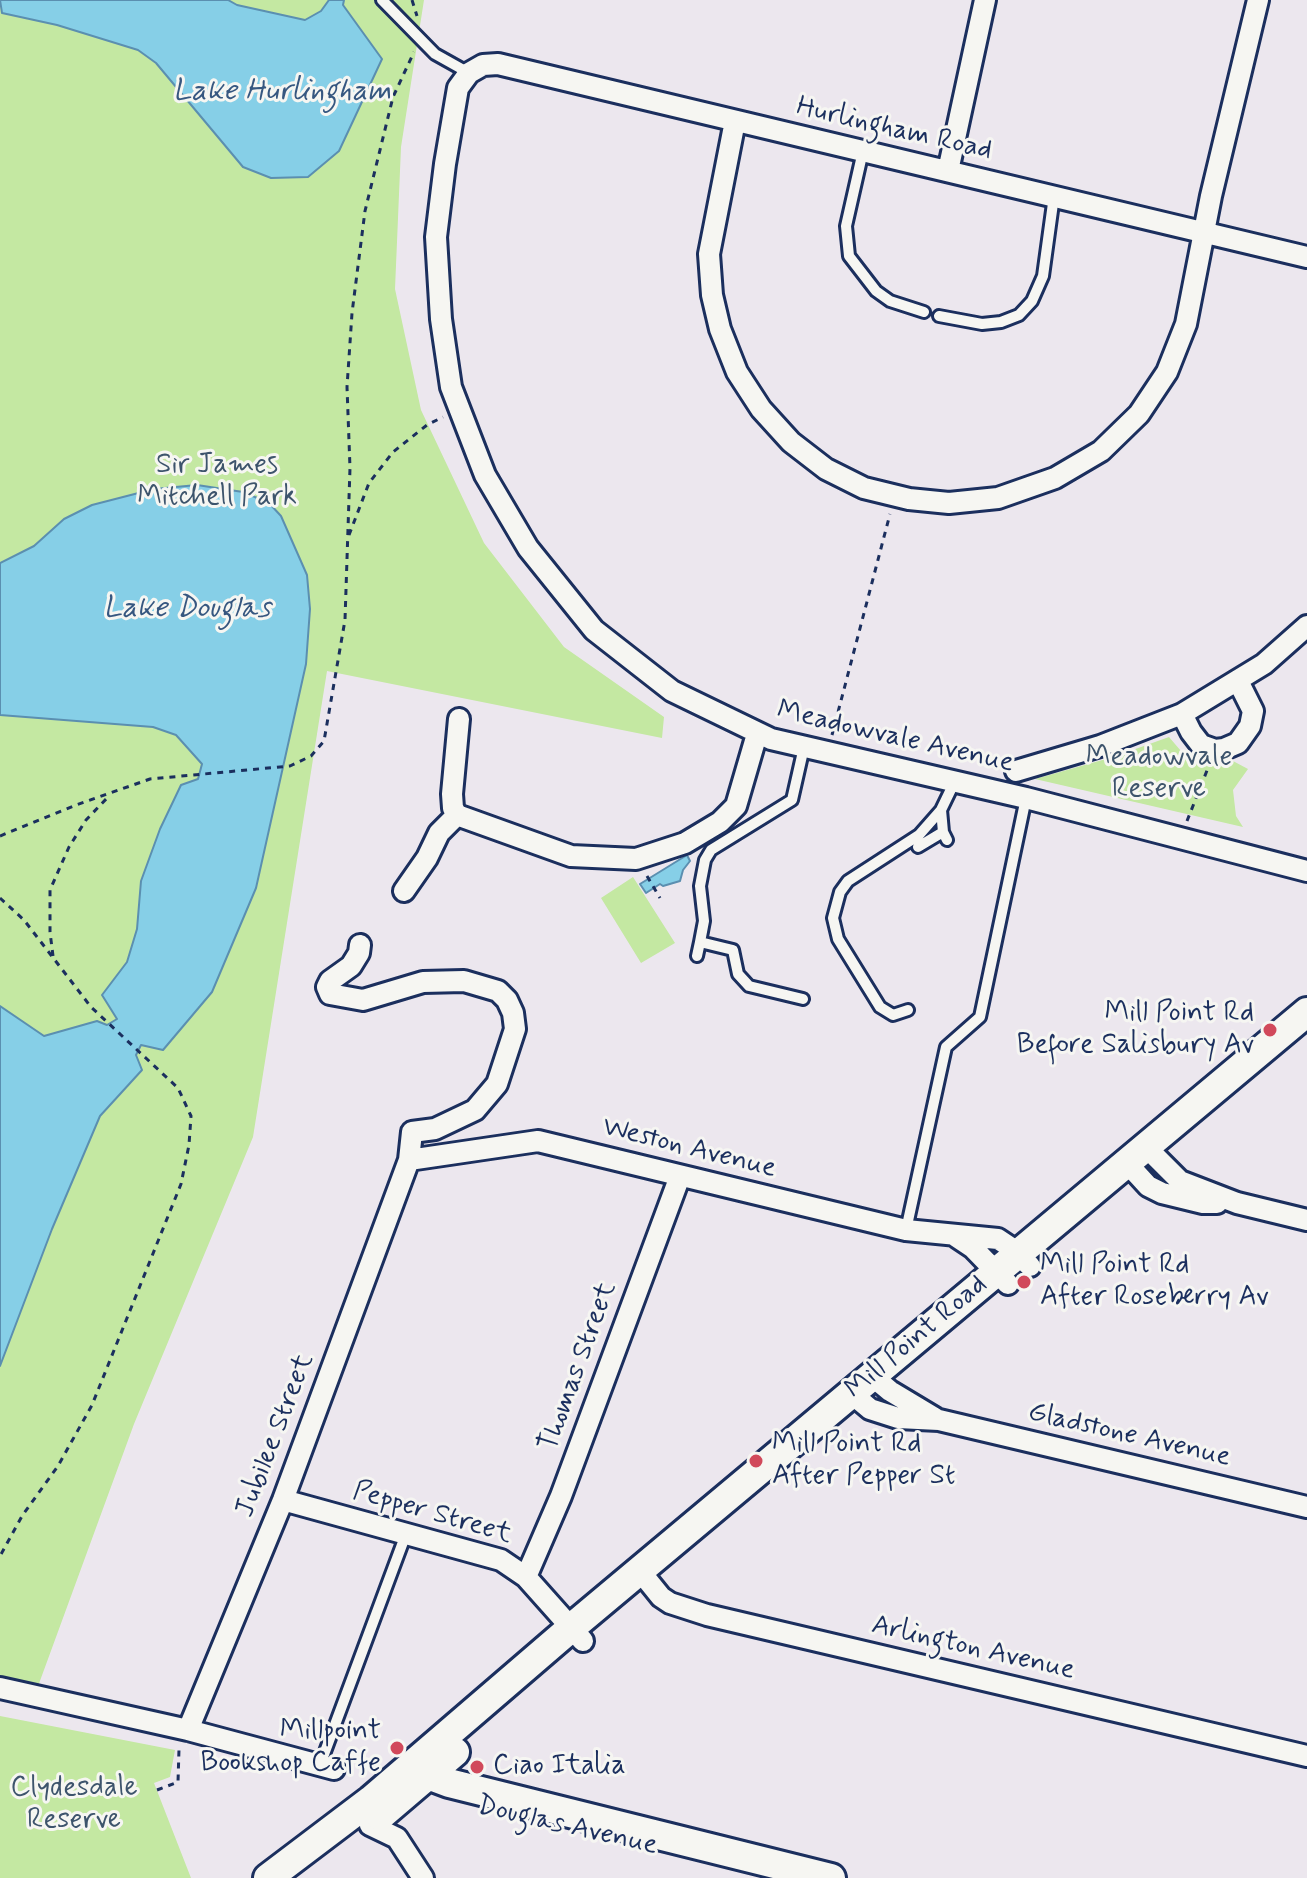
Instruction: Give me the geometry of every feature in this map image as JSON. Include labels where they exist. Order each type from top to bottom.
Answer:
[{"type":"main road","name":"Mill Point Road","points":[[268,1878],[412,1778],[577,1634],[1141,1160],[1307,1012]]},
{"type":"main road","name":"Mill Point Road","points":[[1141,1160],[1307,1030]]},
{"type":"main road","name":"Mill Point Road","points":[[301,1878],[370,1825],[412,1778]]},
{"type":"main road","name":"Douglas Avenue","points":[[412,1778],[603,1839],[658,1848],[788,1878]]},
{"type":"main road","name":"Douglas Avenue","points":[[412,1778],[831,1878]]},
{"type":"street","points":[[948,171],[985,0]]},
{"type":"street","points":[[735,121],[709,254],[712,295],[720,329],[737,372],[761,409],[791,442],[826,469],[864,488],[949,503],[998,498],[1055,478],[1101,451],[1139,414],[1167,372],[1186,324],[1258,0]]},
{"type":"street","name":"Hurlingham Road","points":[[469,73],[483,65],[498,64],[1307,257]]},
{"type":"street","name":"Meadowvale Avenue","points":[[469,73],[458,88],[436,237],[441,319],[451,387],[485,475],[528,548],[594,630],[672,691],[757,734],[1026,798],[1307,871]]},
{"type":"street","points":[[1016,771],[1100,746],[1182,714],[1264,664],[1307,626]]},
{"type":"street","points":[[1182,714],[1201,745],[1215,750],[1238,743],[1250,726],[1253,711],[1238,681]]},
{"type":"street","points":[[459,719],[452,794],[457,815],[571,856],[636,859],[685,843],[720,822],[736,806],[757,734]]},
{"type":"street","points":[[404,891],[422,867],[439,833],[457,815]]},
{"type":"street","name":"Meadowvale Avenue","points":[[1283,863],[1307,864]]},
{"type":"street","name":"Jubilee Street","points":[[184,1740],[283,1500],[409,1160],[412,1132],[435,1129],[475,1110],[497,1084],[515,1029],[513,1013],[498,991],[464,981],[423,982],[363,1000],[330,994],[327,987],[330,981],[351,966],[360,945]]},
{"type":"street","name":"Weston Avenue","points":[[409,1160],[538,1141],[906,1230],[955,1236],[1013,1268]]},
{"type":"street","points":[[1141,1160],[1180,1181],[1237,1203],[1307,1220]]},
{"type":"street","name":"Thomas Street","points":[[526,1577],[561,1496],[680,1176]]},
{"type":"street","name":"Gladstone Avenue","points":[[868,1390],[939,1420],[1307,1507]]},
{"type":"street","name":"Pepper Street","points":[[283,1500],[501,1560],[526,1577],[577,1634]]},
{"type":"street","name":"Arlington Avenue","points":[[644,1578],[670,1603],[707,1615],[1307,1756]]},
{"type":"street","points":[[0,1688],[184,1740],[327,1767]]},
{"type":"street","points":[[370,1825],[397,1838],[423,1878]]},
{"type":"lane","points":[[382,0],[435,54],[469,73]]},
{"type":"lane","points":[[863,151],[846,226],[849,256],[876,291],[890,301],[924,312]]},
{"type":"lane","points":[[939,316],[982,324],[1001,322],[1019,315],[1032,301],[1043,276],[1054,196]]},
{"type":"lane","points":[[697,956],[704,921],[700,886],[705,860],[721,842],[792,800],[804,747]]},
{"type":"lane","points":[[908,1010],[898,1015],[888,1014],[880,1007],[867,978],[834,928],[833,918],[840,892],[855,875],[919,835],[941,810],[955,781]]},
{"type":"lane","points":[[906,1230],[946,1047],[980,1017],[1026,798]]},
{"type":"lane","points":[[918,847],[945,836],[941,810]]},
{"type":"lane","points":[[700,942],[733,950],[738,974],[749,986],[803,999]]},
{"type":"lane","points":[[327,1767],[406,1534]]},
{"type":"path","points":[[0,836],[150,779],[290,766],[311,756],[324,741],[345,620],[350,468],[347,387],[352,313],[365,211],[393,97],[420,39]]},
{"type":"path","points":[[348,539],[369,483],[393,452],[427,425],[460,409]]},
{"type":"path","points":[[827,752],[895,495]]},
{"type":"path","points":[[1181,837],[1215,750]]},
{"type":"path","points":[[54,960],[50,890],[86,820],[113,792]]},
{"type":"path","points":[[647,876],[660,898]]},
{"type":"path","points":[[0,898],[24,920],[91,1007],[178,1088],[191,1116],[181,1184],[92,1405],[58,1466],[22,1516],[0,1556]]},
{"type":"path","points":[[157,1790],[178,1782],[184,1740]]},
{"type":"green space","name":"Sir James Mitchell Park","points":[[0,0],[424,0],[401,147],[395,289],[421,410],[484,543],[564,647],[664,717],[662,738],[327,671],[253,1137],[134,1424],[37,1689],[0,1681]]},
{"type":"green space","name":"Meadowvale Reserve","points":[[1169,737],[1181,751],[1201,763],[1233,761],[1248,769],[1233,790],[1236,816],[1243,827],[1035,779],[1113,757]]},
{"type":"green space","points":[[633,877],[675,943],[641,963],[601,898]]},
{"type":"green space","name":"Clydesdale Reserve","points":[[0,1716],[175,1750],[170,1777],[154,1783],[191,1878],[0,1878]]},
{"type":"water","name":"Lake Hurlingham","points":[[0,0],[228,0],[237,5],[305,20],[321,11],[329,0],[344,0],[343,5],[382,59],[339,151],[308,177],[271,178],[243,167],[156,63],[138,50],[57,25],[2,13]]},
{"type":"water","name":"Lake Douglas","points":[[197,485],[243,492],[269,503],[281,516],[307,575],[310,609],[306,664],[256,888],[212,992],[163,1050],[141,1045],[136,1055],[142,1070],[100,1116],[52,1229],[0,1366],[0,1006],[44,1036],[97,1021],[107,1025],[117,1019],[102,995],[127,962],[137,929],[141,881],[160,829],[181,785],[198,779],[202,764],[176,735],[153,727],[0,715],[0,563],[34,546],[64,519],[92,505],[154,489]]},
{"type":"water","points":[[687,855],[690,861],[680,881],[663,886],[660,884],[646,893],[640,884]]},
{"type":"place","name":"Mill Point Rd Before Salisbury Av","points":[[1270,1030]]},
{"type":"place","name":"Mill Point Rd After Roseberry Av","points":[[1024,1282]]},
{"type":"place","name":"Mill Point Rd After Pepper St","points":[[756,1461]]},
{"type":"place","name":"Millpoint Bookshop Caffe","points":[[397,1748]]},
{"type":"place","name":"Ciao Italia","points":[[477,1767]]}]
